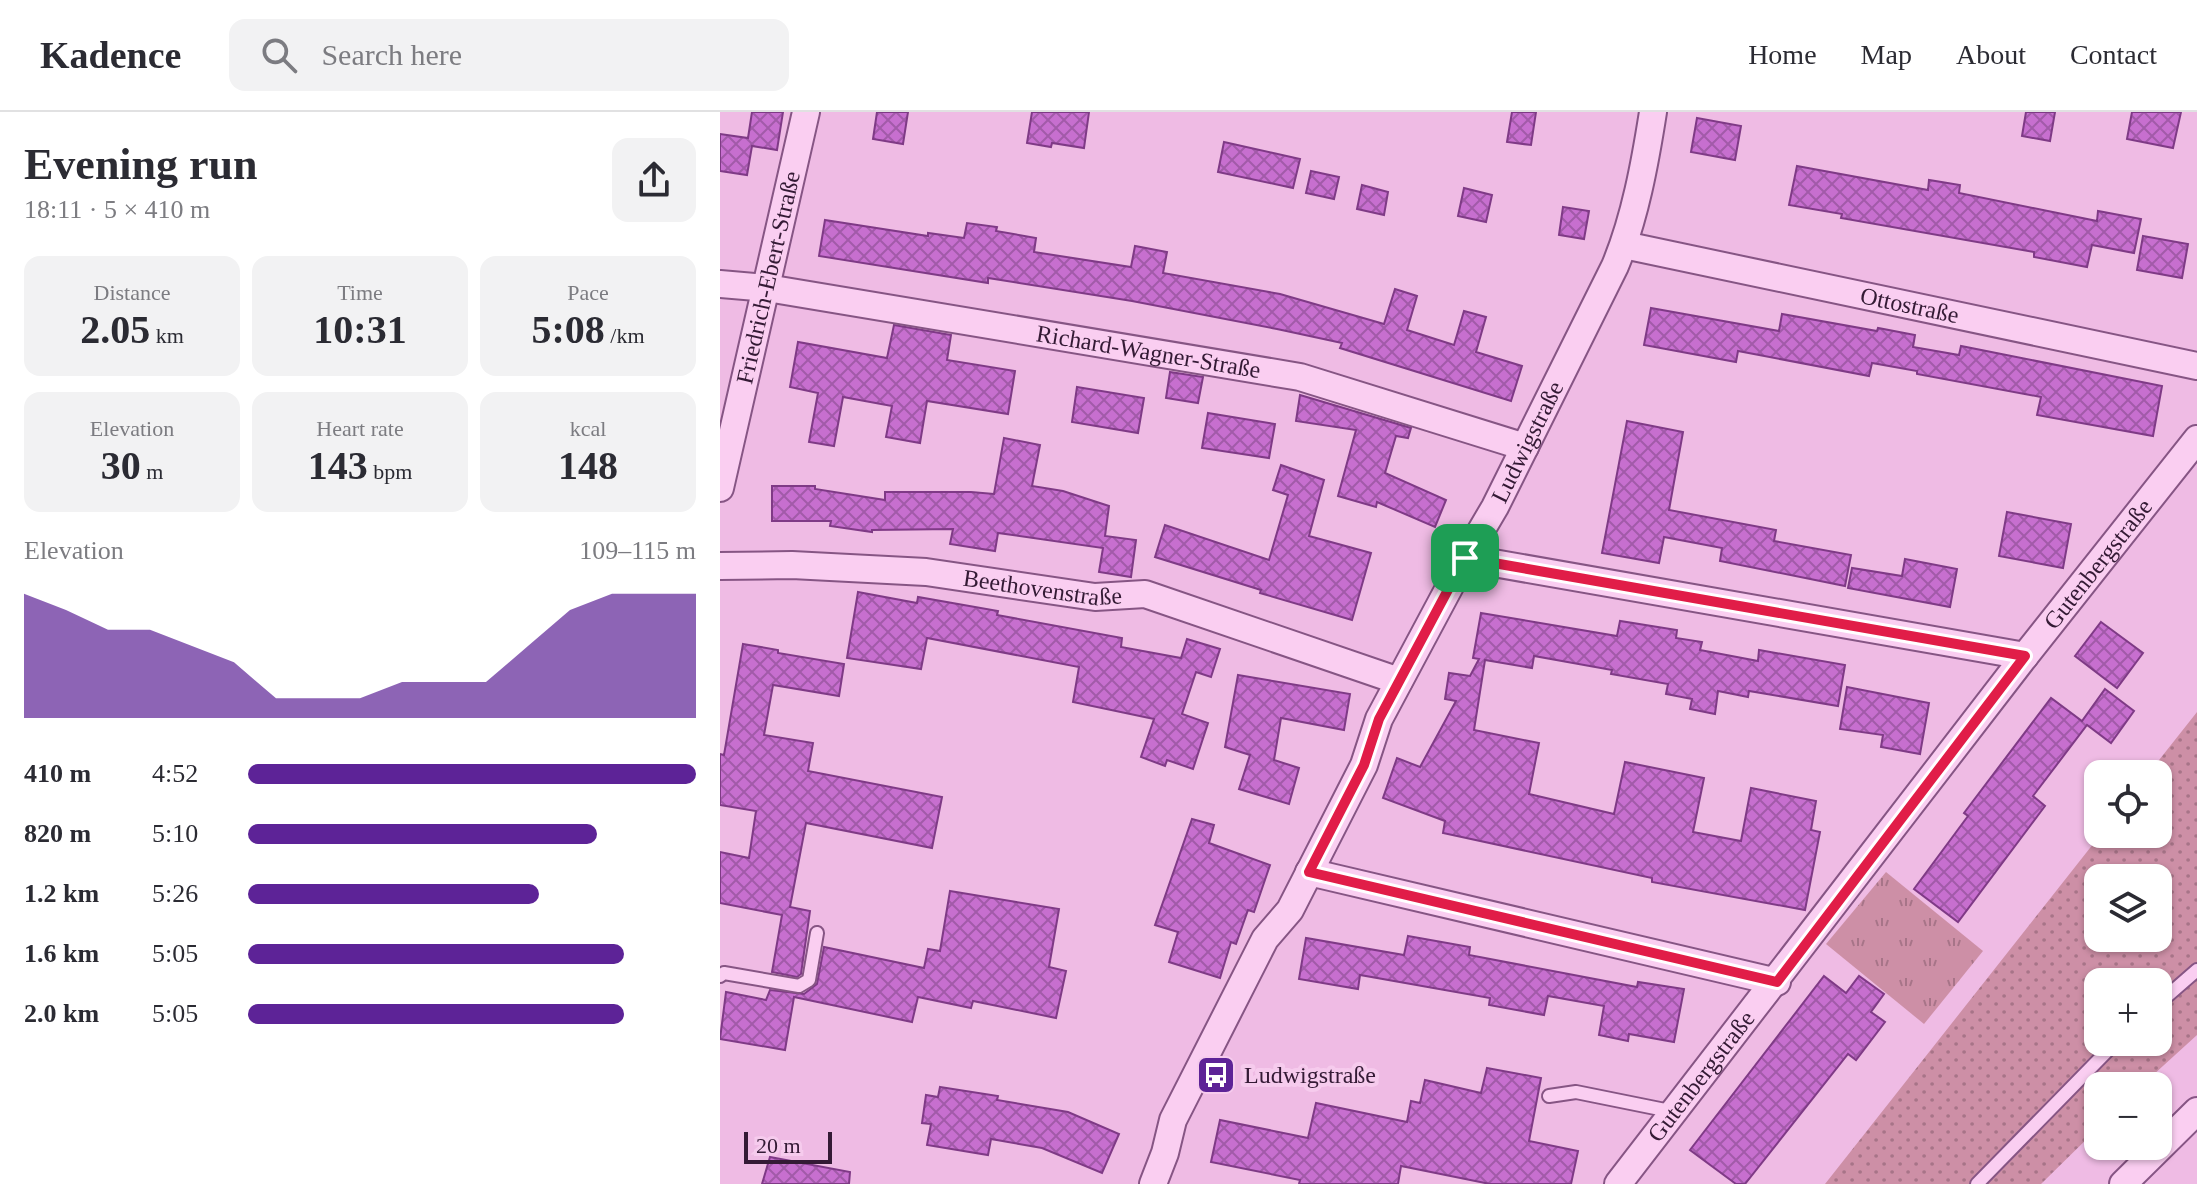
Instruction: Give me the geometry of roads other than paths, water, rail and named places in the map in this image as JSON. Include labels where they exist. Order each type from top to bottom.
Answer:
[{"type":"street","name":"Friedrich-Ebert-Straße","points":[[720,488],[806,112]]},
{"type":"street","name":"Ludwigstraße","points":[[1153,1184],[1173,1120],[1265,939],[1290,910],[1364,765],[1379,719],[1495,507],[1624,245],[1653,112]]},
{"type":"street","name":"Ottostraße","points":[[1624,245],[2197,366]]},
{"type":"street","name":"Richard-Wagner-Straße","points":[[720,284],[767,288],[1300,377],[1525,447]]},
{"type":"street","name":"Gutenbergstraße","points":[[1618,1184],[1777,982],[2025,656],[2197,439]]},
{"type":"street","points":[[1465,558],[2025,656]]},
{"type":"street","name":"Beethovenstraße","points":[[720,566],[792,565],[926,572],[1095,597],[1145,594],[1399,681]]},
{"type":"street","points":[[1309,872],[1777,982]]},
{"type":"street","points":[[2123,1184],[2197,1111]]},
{"type":"lane","points":[[720,976],[724,973],[799,986],[805,984],[809,980],[817,933]]},
{"type":"lane","points":[[2172,992],[2197,970]]},
{"type":"lane","points":[[1977,1184],[2102,1056]]},
{"type":"lane","points":[[1549,1096],[1576,1092],[1675,1112]]},
{"type":"place","name":"Ludwigstraße","points":[[1216,1075]]}]
